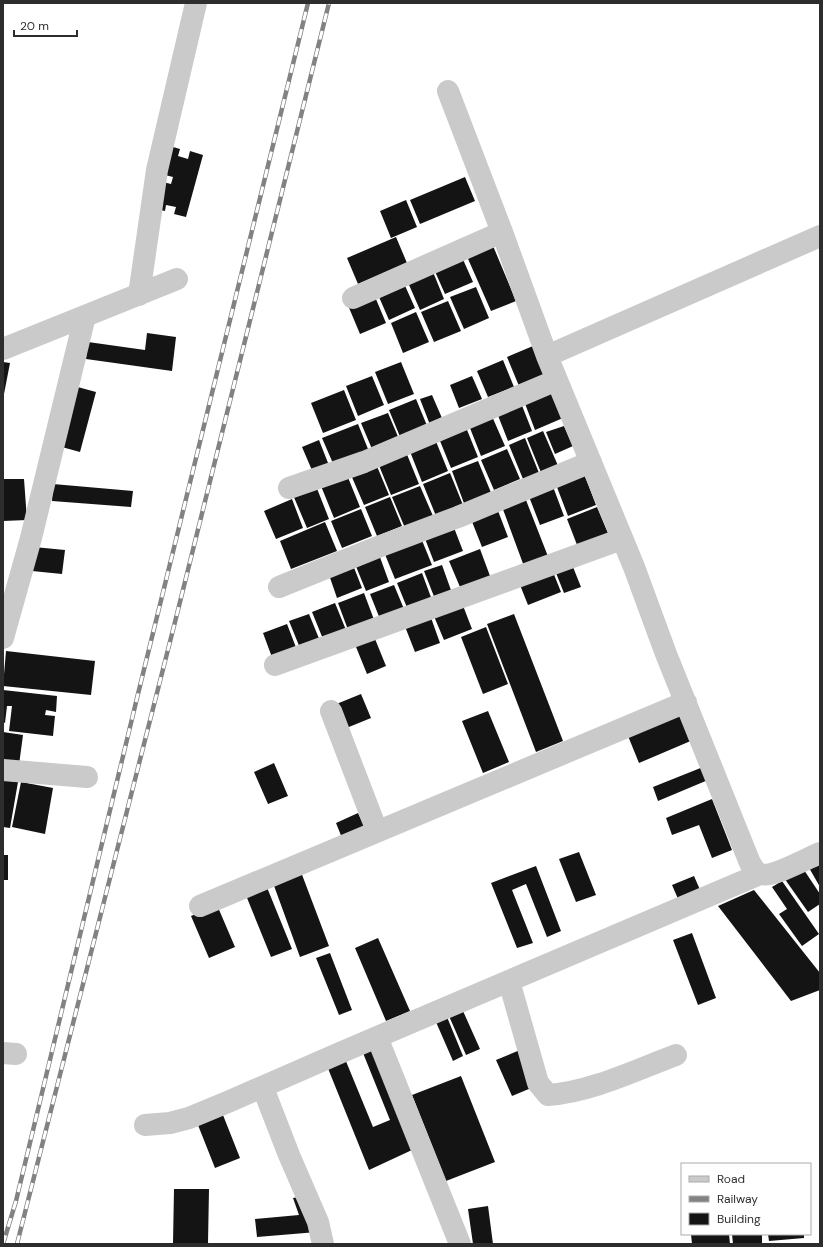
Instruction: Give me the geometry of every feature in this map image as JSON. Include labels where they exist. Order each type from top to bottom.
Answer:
[{"type":"street","points":[[139,296],[157,170],[196,3]]},
{"type":"street","points":[[448,91],[502,232],[547,356],[634,567],[666,654],[750,863],[753,869],[760,874],[767,875],[820,853]]},
{"type":"street","points":[[353,298],[502,232]]},
{"type":"street","points":[[547,356],[820,236]]},
{"type":"street","points":[[3,349],[139,296],[178,279]]},
{"type":"street","points":[[3,638],[31,538],[86,316]]},
{"type":"street","points":[[289,488],[364,462],[557,380]]},
{"type":"street","points":[[280,587],[378,546],[458,517],[591,462]]},
{"type":"street","points":[[275,665],[622,539]]},
{"type":"street","points":[[200,906],[686,702]]},
{"type":"street","points":[[332,711],[377,832]]},
{"type":"street","points":[[3,770],[87,777]]},
{"type":"street","points":[[145,1125],[170,1123],[190,1118],[760,874]]},
{"type":"street","points":[[509,981],[538,1083],[548,1095],[570,1092],[608,1081],[676,1055]]},
{"type":"street","points":[[377,1037],[460,1244]]},
{"type":"street","points":[[263,1088],[289,1155],[318,1222],[323,1244]]},
{"type":"building","points":[[173,147],[180,149],[178,156],[188,159],[190,151],[203,155],[186,217],[174,214],[176,207],[166,205],[165,211],[156,209],[163,182],[171,184],[173,177],[165,175]]},
{"type":"building","points":[[465,177],[475,201],[420,224],[410,200]]},
{"type":"building","points":[[406,200],[417,227],[391,238],[380,211]]},
{"type":"building","points":[[396,237],[407,263],[358,284],[347,258]]},
{"type":"building","points":[[491,241],[516,301],[491,311],[465,252]]},
{"type":"building","points":[[461,255],[473,282],[445,294],[433,267]]},
{"type":"building","points":[[431,267],[444,299],[420,310],[406,278]]},
{"type":"building","points":[[402,279],[415,308],[389,320],[376,290]]},
{"type":"building","points":[[476,287],[489,318],[464,329],[450,297]]},
{"type":"building","points":[[373,292],[386,323],[360,334],[347,303]]},
{"type":"building","points":[[448,301],[461,331],[434,342],[421,312]]},
{"type":"building","points":[[416,312],[429,342],[403,353],[391,323]]},
{"type":"building","points":[[147,333],[176,337],[172,371],[86,359],[88,342],[145,350]]},
{"type":"building","points":[[533,346],[545,376],[519,386],[507,357]]},
{"type":"building","points":[[503,360],[514,387],[488,397],[477,371]]},
{"type":"building","points":[[3,362],[10,363],[4,394],[3,394]]},
{"type":"building","points":[[401,362],[414,394],[388,404],[375,372]]},
{"type":"building","points":[[372,376],[384,405],[358,416],[346,386]]},
{"type":"building","points":[[472,376],[482,399],[459,408],[450,385]]},
{"type":"building","points":[[74,386],[96,392],[80,452],[58,446]]},
{"type":"building","points":[[344,390],[356,420],[323,433],[311,403]]},
{"type":"building","points":[[551,390],[563,418],[535,430],[524,401]]},
{"type":"building","points":[[432,395],[445,425],[432,430],[420,399]]},
{"type":"building","points":[[416,399],[428,428],[401,439],[389,410]]},
{"type":"building","points":[[521,403],[532,431],[508,441],[497,413]]},
{"type":"building","points":[[388,413],[399,439],[372,449],[361,423]]},
{"type":"building","points":[[491,414],[505,446],[481,456],[468,423]]},
{"type":"building","points":[[358,424],[370,454],[335,468],[322,438]]},
{"type":"building","points":[[465,425],[478,457],[451,468],[438,436]]},
{"type":"building","points":[[564,426],[573,446],[555,454],[546,432]]},
{"type":"building","points":[[543,431],[559,468],[542,475],[527,438]]},
{"type":"building","points":[[525,438],[539,473],[523,479],[509,445]]},
{"type":"building","points":[[435,439],[448,471],[422,482],[409,449]]},
{"type":"building","points":[[319,440],[330,468],[314,475],[302,447]]},
{"type":"building","points":[[507,449],[520,479],[494,490],[481,460]]},
{"type":"building","points":[[406,452],[419,484],[391,495],[378,463]]},
{"type":"building","points":[[478,461],[492,495],[465,506],[452,471]]},
{"type":"building","points":[[376,464],[389,495],[364,505],[351,475]]},
{"type":"building","points":[[583,471],[596,505],[568,516],[555,482]]},
{"type":"building","points":[[450,473],[463,505],[436,516],[423,484]]},
{"type":"building","points":[[347,475],[360,507],[334,518],[321,486]]},
{"type":"building","points":[[3,479],[24,479],[27,520],[3,521]]},
{"type":"building","points":[[53,484],[133,491],[131,507],[52,501]]},
{"type":"building","points":[[552,484],[564,516],[540,525],[528,494]]},
{"type":"building","points":[[316,486],[329,519],[307,528],[293,495]]},
{"type":"building","points":[[420,486],[433,516],[405,528],[392,497]]},
{"type":"building","points":[[524,495],[549,559],[525,569],[501,504]]},
{"type":"building","points":[[390,497],[402,526],[377,536],[365,507]]},
{"type":"building","points":[[292,499],[303,528],[276,539],[264,511]]},
{"type":"building","points":[[495,503],[508,537],[482,547],[469,514]]},
{"type":"building","points":[[597,507],[610,538],[579,550],[567,519]]},
{"type":"building","points":[[361,509],[372,536],[342,548],[331,521]]},
{"type":"building","points":[[451,520],[463,551],[434,562],[422,531]]},
{"type":"building","points":[[325,522],[337,551],[291,569],[280,541]]},
{"type":"building","points":[[419,533],[432,565],[395,579],[382,547]]},
{"type":"building","points":[[34,547],[65,550],[62,574],[32,571]]},
{"type":"building","points":[[377,549],[389,582],[366,591],[353,559]]},
{"type":"building","points":[[480,549],[490,576],[460,587],[449,561]]},
{"type":"building","points":[[351,560],[362,588],[337,598],[327,569]]},
{"type":"building","points":[[571,562],[581,587],[564,593],[554,568]]},
{"type":"building","points":[[442,565],[452,593],[435,599],[424,571]]},
{"type":"building","points":[[551,567],[561,592],[528,605],[518,580]]},
{"type":"building","points":[[422,573],[432,600],[408,610],[397,583]]},
{"type":"building","points":[[394,585],[404,609],[380,619],[370,594]]},
{"type":"building","points":[[364,593],[376,625],[350,635],[338,603]]},
{"type":"building","points":[[335,603],[346,630],[323,639],[312,612]]},
{"type":"building","points":[[462,603],[472,629],[444,640],[433,614]]},
{"type":"building","points":[[309,614],[320,641],[300,648],[289,621]]},
{"type":"building","points":[[514,614],[563,741],[536,752],[487,624]]},
{"type":"building","points":[[430,615],[440,643],[415,652],[404,624]]},
{"type":"building","points":[[287,624],[297,650],[273,660],[263,633]]},
{"type":"building","points":[[486,627],[508,684],[483,694],[461,637]]},
{"type":"building","points":[[373,634],[386,666],[367,674],[354,642]]},
{"type":"building","points":[[6,651],[95,661],[91,695],[3,686]]},
{"type":"building","points":[[3,690],[57,696],[56,712],[46,710],[45,715],[55,716],[53,736],[9,731],[12,706],[7,706],[5,723],[3,722]]},
{"type":"building","points":[[361,694],[371,718],[344,729],[334,705]]},
{"type":"building","points":[[488,711],[509,762],[483,773],[462,721]]},
{"type":"building","points":[[682,713],[693,740],[639,763],[628,736]]},
{"type":"building","points":[[3,732],[23,735],[19,765],[3,762]]},
{"type":"building","points":[[274,763],[288,796],[268,804],[254,772]]},
{"type":"building","points":[[703,767],[708,780],[658,801],[653,787]]},
{"type":"building","points":[[3,780],[18,782],[10,828],[3,827]]},
{"type":"building","points":[[21,782],[53,788],[45,834],[12,827]]},
{"type":"building","points":[[712,799],[732,850],[712,858],[699,825],[672,835],[666,818]]},
{"type":"building","points":[[358,813],[365,828],[342,838],[336,823]]},
{"type":"building","points":[[579,852],[596,895],[576,902],[559,859]]},
{"type":"building","points":[[3,855],[8,855],[8,880],[3,880]]},
{"type":"building","points":[[820,860],[820,887],[808,866]]},
{"type":"building","points":[[536,866],[561,931],[547,937],[526,884],[512,890],[533,943],[517,948],[491,883]]},
{"type":"building","points":[[802,867],[820,894],[820,904],[808,912],[782,875]]},
{"type":"building","points":[[301,872],[329,946],[300,957],[273,883]]},
{"type":"building","points":[[694,876],[701,892],[679,901],[672,885]]},
{"type":"building","points":[[782,881],[819,934],[802,946],[779,914],[787,909],[772,887]]},
{"type":"building","points":[[266,885],[292,949],[271,957],[245,893]]},
{"type":"building","points":[[754,890],[820,973],[820,990],[791,1001],[718,906]]},
{"type":"building","points":[[217,905],[235,947],[209,958],[191,916]]},
{"type":"building","points":[[692,933],[716,998],[698,1005],[673,940]]},
{"type":"building","points":[[378,938],[410,1011],[386,1021],[355,948]]},
{"type":"building","points":[[330,953],[352,1010],[339,1015],[316,958]]},
{"type":"building","points":[[463,1011],[480,1049],[466,1055],[449,1016]]},
{"type":"building","points":[[447,1017],[463,1056],[453,1061],[436,1022]]},
{"type":"building","points":[[374,1044],[412,1150],[369,1170],[325,1061],[343,1054],[373,1127],[390,1120],[361,1048]]},
{"type":"building","points":[[520,1050],[536,1086],[512,1096],[496,1060]]},
{"type":"building","points":[[461,1076],[495,1162],[446,1181],[412,1095]]},
{"type":"building","points":[[221,1110],[240,1158],[215,1168],[196,1120]]},
{"type":"building","points":[[174,1189],[209,1189],[208,1243],[173,1243]]},
{"type":"building","points":[[304,1196],[317,1232],[257,1237],[255,1219],[299,1215],[293,1198]]},
{"type":"building","points":[[488,1206],[493,1244],[473,1244],[468,1209]]},
{"type":"building","points":[[691,1235],[729,1235],[730,1244],[692,1244]]},
{"type":"building","points":[[732,1235],[762,1235],[762,1244],[733,1244]]},
{"type":"building","points":[[768,1235],[804,1235],[804,1238],[769,1241]]},
{"type":"railway","points":[[3,1244],[16,1201],[137,698],[308,3]]},
{"type":"railway","points":[[17,1244],[175,622],[329,3]]}]
